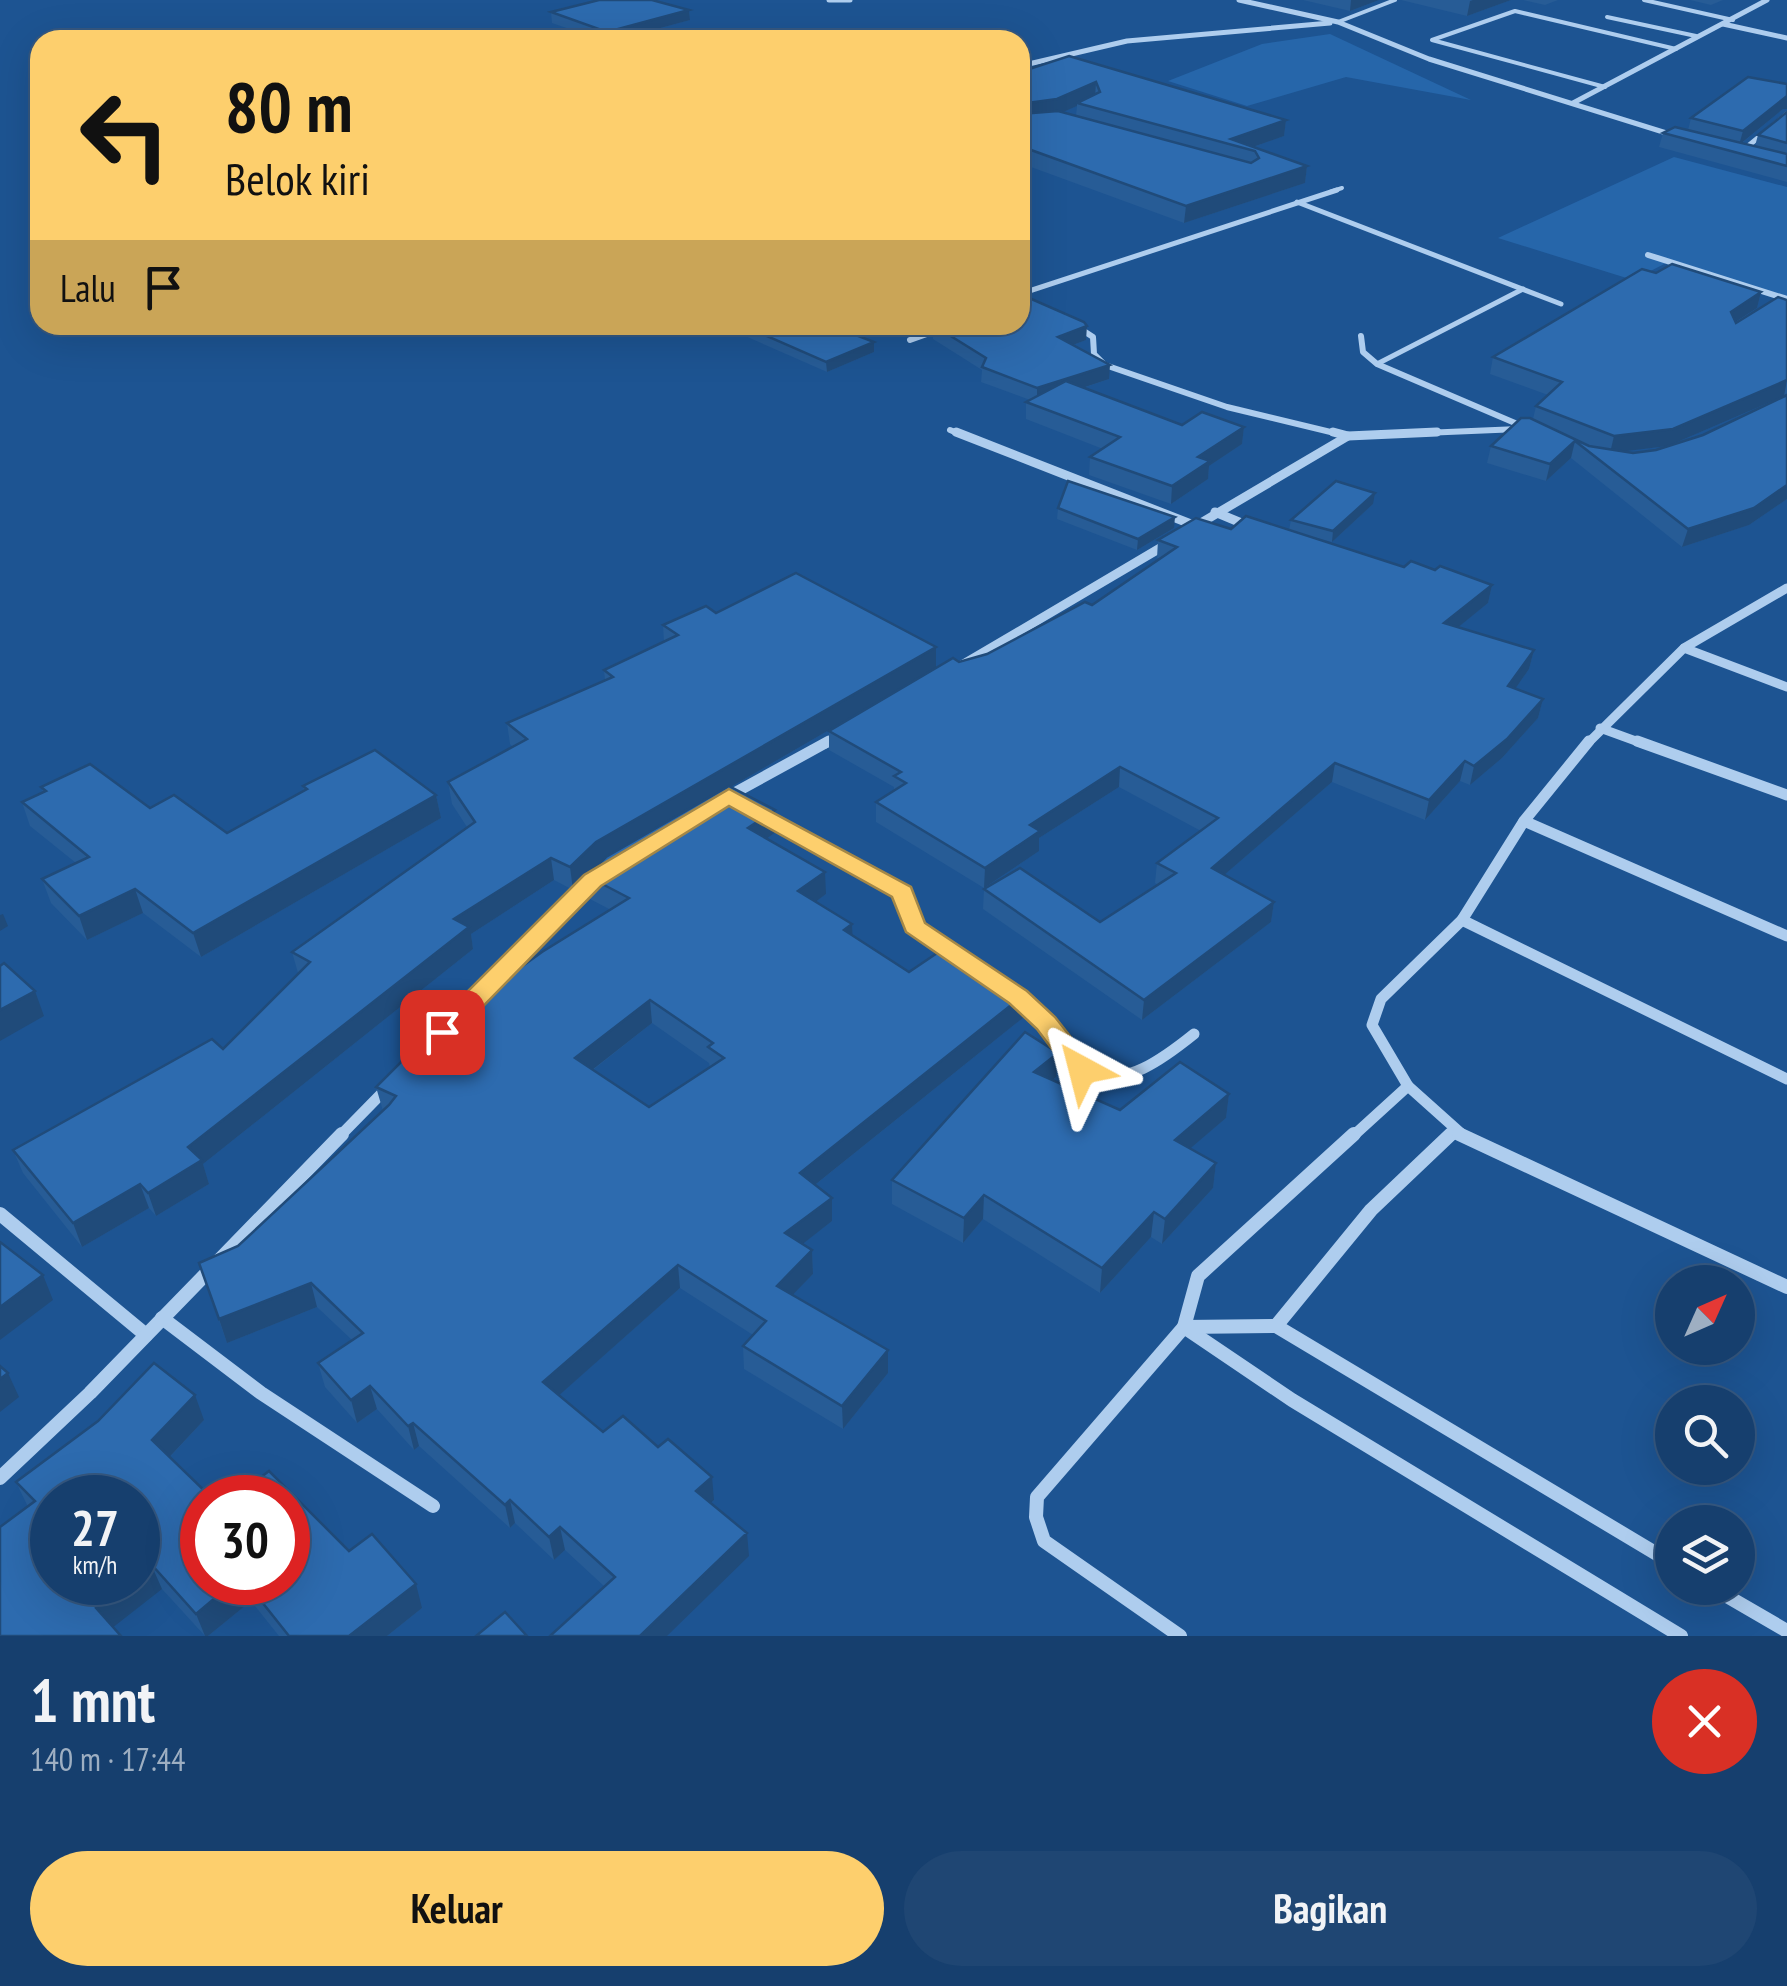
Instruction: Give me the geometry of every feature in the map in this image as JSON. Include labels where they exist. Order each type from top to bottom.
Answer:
[{"type":"street","points":[[829,0],[850,0]]},
{"type":"street","points":[[1239,0],[1338,22],[1429,59],[1688,138]]},
{"type":"street","points":[[1573,103],[1768,0]]},
{"type":"street","points":[[1030,64],[1127,41],[1338,22]]},
{"type":"street","points":[[1722,24],[1787,38]]},
{"type":"street","points":[[1742,152],[1787,114]]},
{"type":"street","points":[[1724,147],[1758,156]]},
{"type":"street","points":[[1648,255],[1786,299]]},
{"type":"street","points":[[1771,306],[1786,299]]},
{"type":"street","points":[[1070,320],[1093,337],[1098,360],[1116,370],[1227,408],[1348,436],[1528,428],[1377,364],[1363,352],[1362,336]]},
{"type":"street","points":[[910,340],[924,335]]},
{"type":"street","points":[[950,430],[1196,526]]},
{"type":"street","points":[[950,672],[1348,436]]},
{"type":"street","points":[[1215,512],[1264,532]]},
{"type":"street","points":[[1787,588],[1684,648],[1600,728],[1524,821],[1462,920],[1381,999],[1374,1012],[1373,1030],[1408,1086],[1454,1132],[1787,1286]]},
{"type":"street","points":[[1684,648],[1787,687]]},
{"type":"street","points":[[1600,728],[1787,795]]},
{"type":"street","points":[[714,805],[850,729]]},
{"type":"street","points":[[729,796],[903,892],[914,927],[969,966]]},
{"type":"street","points":[[1524,821],[1787,936]]},
{"type":"street","points":[[456,1018],[582,890],[613,865]]},
{"type":"street","points":[[1462,920],[1787,1079]]},
{"type":"street","points":[[1001,987],[1046,1023],[1082,1070],[1107,1080],[1166,1060],[1194,1034]]},
{"type":"street","points":[[0,1478],[400,1075]]},
{"type":"street","points":[[1180,1636],[1057,1552],[1040,1535],[1035,1510],[1046,1483],[1184,1327],[1198,1276],[1408,1086]]},
{"type":"street","points":[[1276,1326],[1371,1210],[1454,1132]]},
{"type":"street","points":[[0,1214],[146,1334]]},
{"type":"street","points":[[162,1318],[328,1440],[433,1506]]},
{"type":"street","points":[[1184,1327],[1276,1326],[1655,1553]]},
{"type":"street","points":[[1184,1327],[1292,1400],[1681,1636]]},
{"type":"street","points":[[1742,1605],[1787,1632]]},
{"type":"lane","points":[[1338,22],[1395,0]]},
{"type":"lane","points":[[1644,0],[1733,20]]},
{"type":"lane","points":[[1606,87],[1432,40],[1515,11],[1676,49]]},
{"type":"lane","points":[[1607,17],[1696,36]]},
{"type":"lane","points":[[1030,291],[1342,188]]},
{"type":"lane","points":[[1297,202],[1561,304]]},
{"type":"lane","points":[[1377,364],[1523,290]]},
{"type":"shaded area","points":[[1330,34],[1471,100],[1346,77],[1247,106],[1168,81],[1262,44]]},
{"type":"shaded area","points":[[1674,157],[1787,187],[1787,299],[1670,261],[1633,280],[1498,238]]},
{"type":"building","points":[[599,0],[652,0],[689,10],[614,30],[601,30],[551,12]]},
{"type":"building","points":[[1069,56],[1286,120],[1231,139],[1307,166],[1186,206],[1030,150],[1030,113],[1058,111],[1251,163],[1259,158],[1255,151],[1077,103],[1100,92],[1096,82],[1057,99],[1030,103],[1030,69]]},
{"type":"building","points":[[1748,77],[1787,84],[1787,96],[1743,131],[1691,118]]},
{"type":"building","points":[[1787,112],[1787,143],[1758,135]]},
{"type":"building","points":[[1675,127],[1787,154],[1787,166],[1663,133]]},
{"type":"building","points":[[1672,264],[1761,292],[1731,312],[1736,323],[1778,297],[1787,300],[1787,380],[1673,429],[1614,436],[1536,406],[1562,382],[1493,357],[1642,269],[1656,273]]},
{"type":"building","points":[[1030,298],[1084,322],[1087,326],[1058,337],[1110,365],[1037,388],[982,367],[986,358],[949,335],[1030,335]]},
{"type":"building","points":[[765,335],[856,335],[874,342],[826,362]]},
{"type":"building","points":[[1066,381],[1182,425],[1202,412],[1244,427],[1198,457],[1210,461],[1172,486],[1090,457],[1120,437],[1026,402]]},
{"type":"building","points":[[1787,395],[1787,485],[1754,508],[1688,529],[1575,441],[1550,464],[1491,446],[1521,418],[1530,418],[1589,446],[1633,453],[1656,450],[1703,435]]},
{"type":"building","points":[[1068,481],[1175,517],[1138,539],[1058,508]]},
{"type":"building","points":[[1336,481],[1375,493],[1333,531],[1291,520]]},
{"type":"building","points":[[1246,516],[1404,567],[1411,561],[1435,570],[1440,566],[1492,585],[1444,623],[1534,650],[1508,686],[1543,699],[1507,739],[1474,766],[1465,761],[1429,800],[1335,763],[1212,868],[1274,902],[1144,1000],[984,889],[1020,868],[1100,922],[1176,873],[1157,863],[1218,818],[1120,767],[1030,825],[1040,831],[985,868],[876,802],[906,783],[894,776],[901,772],[829,731],[953,658],[959,662],[987,654],[1085,602],[1092,605],[1177,547],[1158,540],[1196,518],[1231,529]]},
{"type":"building","points":[[796,573],[936,647],[596,842],[570,867],[551,858],[454,919],[469,927],[188,1147],[202,1160],[148,1193],[140,1184],[73,1223],[13,1150],[212,1039],[223,1049],[310,962],[292,952],[475,822],[448,782],[527,739],[507,723],[613,677],[604,670],[678,635],[663,625],[706,606],[716,613]]},
{"type":"building","points":[[375,750],[436,795],[193,933],[135,889],[79,916],[42,879],[89,857],[22,802],[46,791],[41,787],[90,764],[150,808],[174,795],[227,833],[307,789],[303,786]]},
{"type":"building","points":[[729,786],[775,810],[748,828],[825,872],[798,891],[852,924],[844,930],[909,972],[952,943],[1025,994],[800,1173],[832,1198],[785,1233],[812,1250],[777,1286],[888,1350],[842,1406],[743,1346],[766,1321],[678,1265],[543,1382],[603,1432],[623,1416],[658,1447],[668,1439],[712,1477],[696,1491],[747,1533],[640,1636],[550,1636],[615,1577],[560,1527],[549,1537],[510,1500],[505,1505],[413,1423],[408,1426],[370,1386],[351,1400],[318,1363],[363,1333],[311,1283],[219,1319],[199,1263],[238,1246],[389,1105],[396,1096],[376,1087],[432,1031],[542,952],[629,898],[587,876],[606,857]],"holes":[[[650,1000],[713,1043],[708,1047],[724,1058],[649,1107],[575,1058]]]},
{"type":"building","points":[[4,963],[35,991],[0,1010],[0,966]]},
{"type":"building","points":[[1025,1032],[1058,1053],[1034,1072],[1120,1110],[1180,1062],[1229,1094],[1175,1140],[1216,1163],[1165,1219],[1154,1212],[1102,1268],[984,1195],[964,1218],[892,1180]]},
{"type":"building","points":[[0,1242],[43,1275],[0,1307]]},
{"type":"building","points":[[154,1363],[195,1395],[152,1440],[188,1475],[180,1475],[180,1596],[160,1574],[160,1475],[30,1475],[30,1496],[16,1482],[98,1421]]},
{"type":"building","points":[[30,1505],[30,1605],[100,1605],[96,1608],[121,1636],[0,1636],[0,1527]]},
{"type":"building","points":[[310,1512],[349,1551],[372,1534],[416,1584],[349,1636],[289,1636],[264,1605],[310,1605]]},
{"type":"building","points":[[188,1605],[207,1605],[196,1614]]},
{"type":"building","points":[[505,1612],[527,1636],[476,1636]]},
{"type":"route","points":[[442,1032],[592,880],[729,796],[903,892],[914,927],[1018,997],[1046,1023],[1082,1070]]}]
